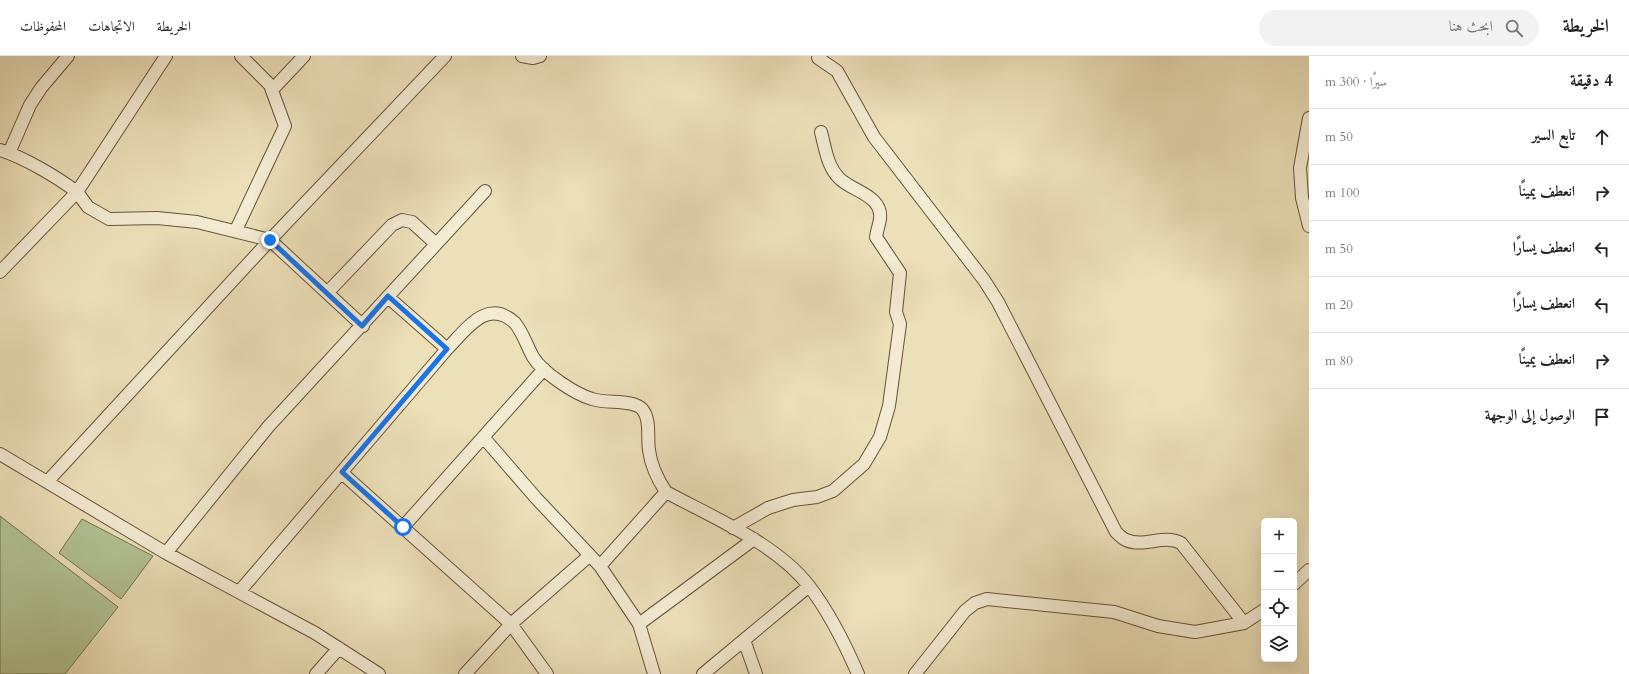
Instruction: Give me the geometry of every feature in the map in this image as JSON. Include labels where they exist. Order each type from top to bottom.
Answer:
[{"type":"street","points":[[68,56],[41,88],[5,152],[66,184],[77,192],[88,207],[110,219],[157,218],[197,222],[236,230],[270,240],[362,326]]},
{"type":"street","points":[[0,272],[77,192],[166,56]]},
{"type":"street","points":[[236,230],[285,126],[272,90],[266,79],[241,56]]},
{"type":"street","points":[[272,90],[304,56]]},
{"type":"street","points":[[47,482],[270,240],[444,56]]},
{"type":"street","points":[[522,56],[533,58],[540,56]]},
{"type":"street","points":[[818,58],[837,71],[874,137],[984,280],[998,302],[1116,532],[1126,540],[1131,541],[1173,539],[1180,543],[1244,623]]},
{"type":"street","points":[[1309,118],[1300,168],[1302,198],[1309,226]]},
{"type":"street","points":[[733,528],[768,508],[793,500],[817,497],[833,491],[846,482],[864,464],[880,437],[889,406],[900,324],[896,312],[900,273],[876,237],[880,218],[877,204],[867,194],[846,185],[837,176],[826,156],[821,132]]},
{"type":"street","points":[[166,552],[268,427],[485,191]]},
{"type":"street","points":[[327,293],[392,226],[402,220],[412,222],[436,244]]},
{"type":"street","points":[[388,296],[447,349]]},
{"type":"street","points":[[239,592],[447,349],[483,315],[503,315],[509,318],[521,330],[534,358],[544,369],[565,385],[592,399],[609,403],[631,403],[643,410],[647,417],[649,451],[659,481],[666,492],[754,539],[792,569],[809,586],[835,628],[858,674]]},
{"type":"street","points":[[403,527],[544,369]]},
{"type":"street","points":[[484,438],[589,556],[600,566],[639,624],[654,674]]},
{"type":"street","points":[[0,454],[166,552],[315,633],[379,674]]},
{"type":"street","points":[[342,472],[511,624],[547,674]]},
{"type":"street","points":[[600,566],[666,492]]},
{"type":"street","points":[[639,624],[754,539]]},
{"type":"street","points":[[465,674],[511,624],[589,556]]},
{"type":"street","points":[[1297,581],[1309,570]]},
{"type":"street","points":[[703,674],[809,586]]},
{"type":"street","points":[[915,674],[965,611],[975,603],[987,598],[1114,612],[1178,631],[1195,632],[1244,623],[1261,612]]},
{"type":"street","points":[[744,640],[756,674]]},
{"type":"street","points":[[316,674],[339,648]]},
{"type":"green space","points":[[0,516],[118,607],[65,674],[0,674]]},
{"type":"green space","points":[[82,519],[153,556],[121,599],[59,553]]},
{"type":"route","points":[[270,240],[362,326],[388,296],[447,349],[342,472],[403,527]]}]
